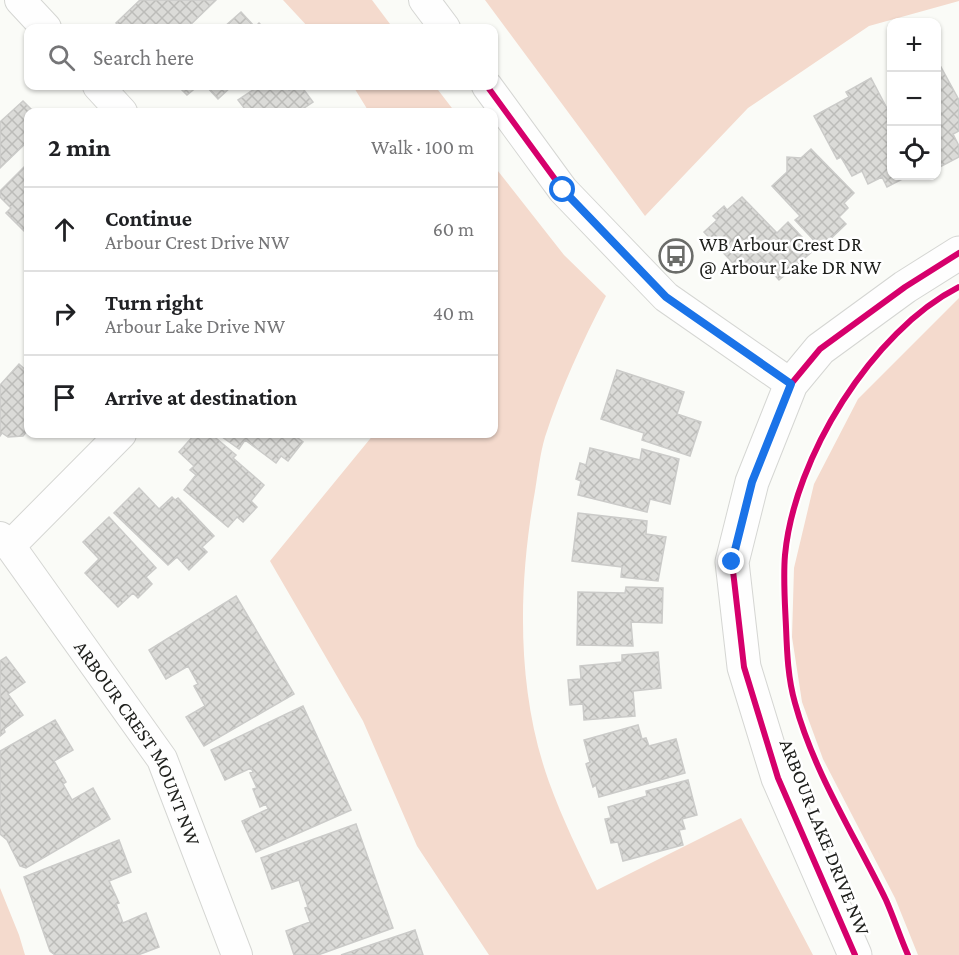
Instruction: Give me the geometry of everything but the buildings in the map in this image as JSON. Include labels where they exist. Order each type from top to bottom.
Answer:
[{"type":"street","points":[[20,0],[42,24]]},
{"type":"street","points":[[423,0],[442,24]]},
{"type":"street","points":[[102,90],[118,108]]},
{"type":"street","points":[[490,90],[563,190],[666,297],[791,384]]},
{"type":"street","name":"ARBOUR LAKE DRIVE NW","points":[[855,955],[778,778],[744,667],[732,562],[752,482],[791,384],[820,349],[905,287],[959,253]]},
{"type":"street","points":[[5,541],[118,438]]},
{"type":"street","name":"ARBOUR CREST MOUNT NW","points":[[5,541],[162,759],[237,955]]},
{"type":"shaded area","points":[[283,0],[372,0],[390,24],[305,24]]},
{"type":"shaded area","points":[[485,0],[959,0],[898,18],[887,18],[887,21],[869,26],[748,108],[645,216]]},
{"type":"shaded area","points":[[355,90],[438,90],[452,108],[367,108]]},
{"type":"shaded area","points":[[498,171],[564,255],[606,296],[572,365],[545,437],[529,527],[525,563],[523,637],[530,711],[549,782],[597,890],[741,818],[813,955],[489,955],[417,846],[363,721],[270,561],[371,438],[498,438]]},
{"type":"shaded area","points":[[959,298],[959,955],[918,955],[895,898],[823,759],[802,702],[792,637],[794,568],[814,484],[858,399]]},
{"type":"shaded area","points":[[0,888],[19,935],[25,955],[0,955]]},
{"type":"cycle path","points":[[490,90],[563,190],[666,297],[791,384]]},
{"type":"cycle path","points":[[855,955],[778,778],[744,667],[732,562],[752,482],[791,384],[820,349],[905,287],[959,253]]},
{"type":"cycle path","points":[[908,955],[886,900],[824,779],[795,703],[787,656],[785,555],[791,517],[804,478],[821,439],[843,401],[868,366],[896,334],[927,307],[959,287]]},
{"type":"place","name":"WB Arbour Crest DR @ Arbour Lake DR NW","points":[[676,256]]},
{"type":"route","points":[[563,190],[666,297],[791,384],[775,418],[752,482],[732,562]]}]
